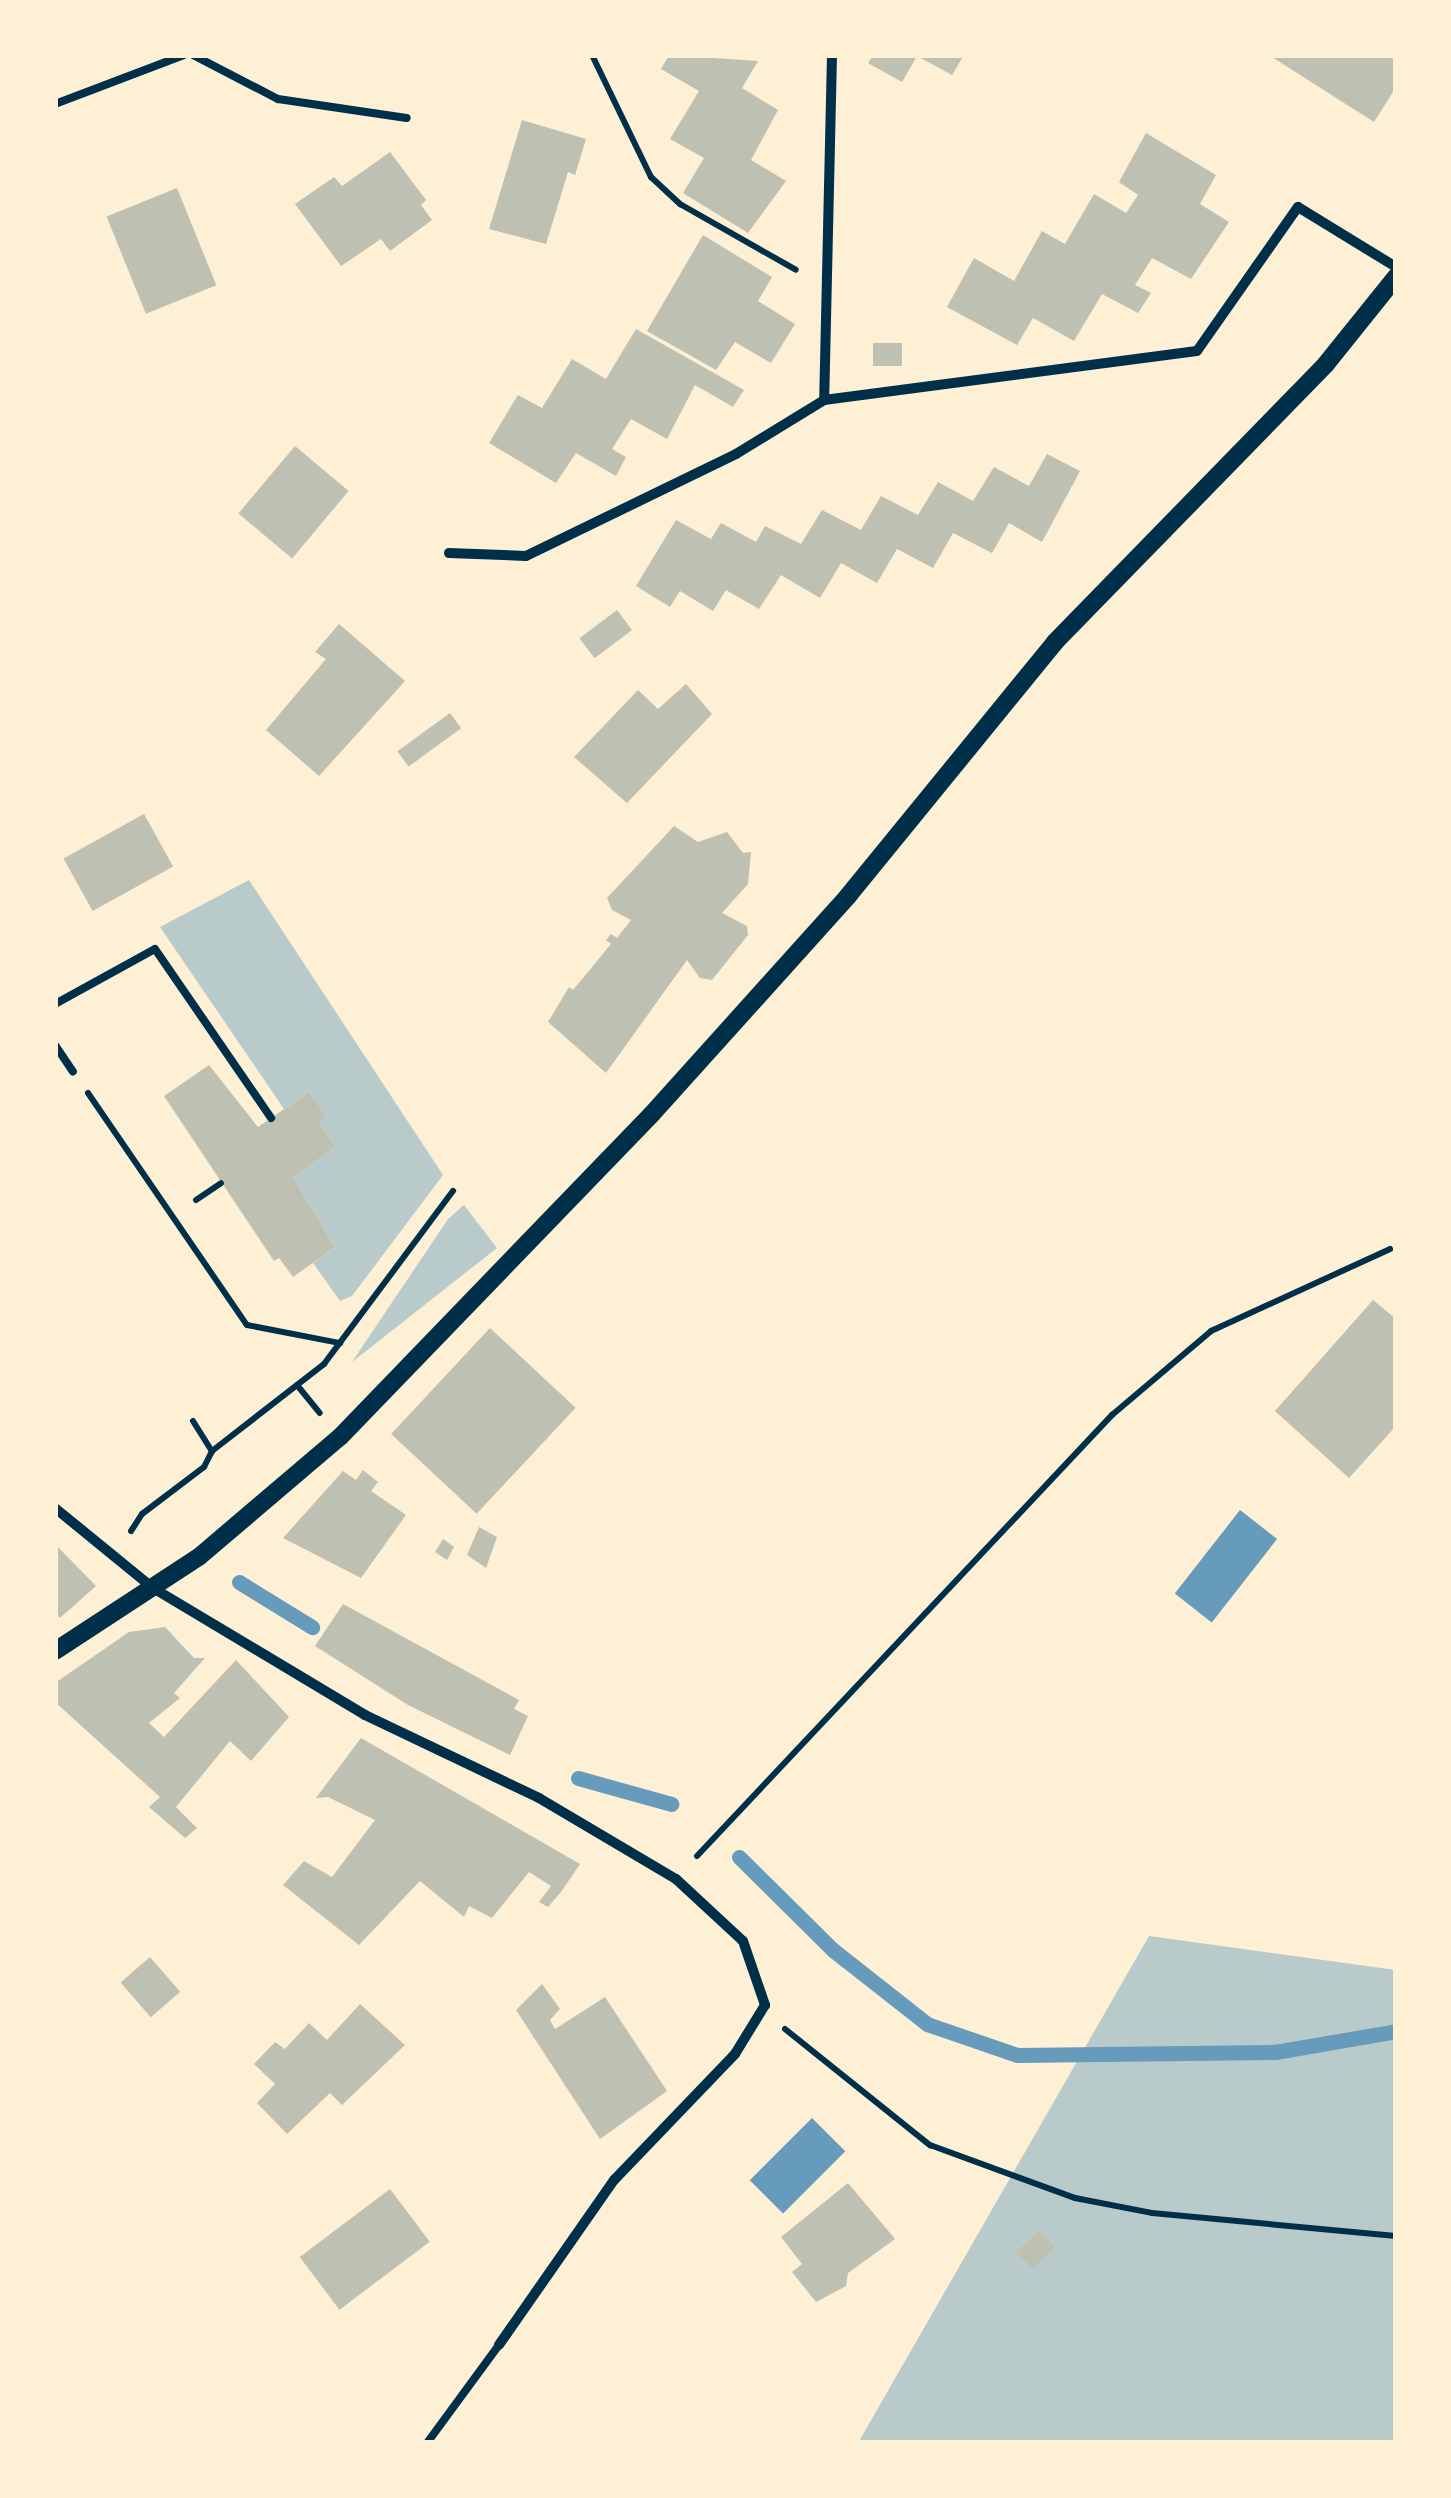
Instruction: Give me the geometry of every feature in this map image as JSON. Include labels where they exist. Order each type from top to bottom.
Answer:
[{"type":"street","points":[[824,400],[831,289],[832,55]]},
{"type":"street","points":[[449,553],[526,556],[736,454],[824,400],[1197,351],[1298,208],[1396,267]]},
{"type":"street","points":[[55,1651],[153,1588],[270,1501],[340,1437],[651,1115],[848,896],[1054,642],[1326,364],[1396,277]]},
{"type":"street","points":[[55,1508],[153,1588],[365,1715],[539,1798],[676,1879],[743,1941],[765,2005],[736,2054],[614,2180],[498,2345]]},
{"type":"lane","points":[[55,104],[184,55]]},
{"type":"lane","points":[[193,55],[278,100],[407,118]]},
{"type":"lane","points":[[55,1004],[156,948],[271,1118]]},
{"type":"lane","points":[[55,1046],[73,1072]]},
{"type":"lane","points":[[427,2443],[498,2345]]},
{"type":"path","points":[[592,55],[651,177],[680,204],[831,289]]},
{"type":"path","points":[[73,1072],[247,1325],[340,1343]]},
{"type":"path","points":[[196,1200],[220,1183]]},
{"type":"path","points":[[113,1559],[142,1514],[204,1466],[212,1451],[324,1364],[453,1191]]},
{"type":"path","points":[[676,1879],[1112,1415],[1211,1332],[1390,1249]]},
{"type":"path","points":[[193,1421],[212,1451]]},
{"type":"path","points":[[765,2005],[780,2025],[930,2144],[1075,2198],[1152,2213],[1396,2236]]},
{"type":"shaded area","points":[[249,880],[443,1175],[352,1296],[340,1301],[313,1263],[335,1247],[293,1177],[336,1147],[319,1122],[325,1117],[309,1092],[284,1109],[160,927]]},
{"type":"shaded area","points":[[464,1205],[497,1248],[352,1362],[448,1219]]},
{"type":"shaded area","points":[[1149,1936],[1396,1970],[1396,2443],[858,2443]]},
{"type":"water","points":[[1240,1510],[1277,1539],[1212,1622],[1175,1594]]},
{"type":"water","points":[[812,2118],[845,2151],[783,2213],[750,2180]]},
{"type":"building","points":[[669,55],[758,61],[742,88],[778,110],[751,160],[786,181],[748,233],[683,193],[704,158],[670,139],[699,91],[661,69]]},
{"type":"building","points":[[873,55],[964,55],[952,75],[917,56],[902,82],[868,63]]},
{"type":"building","points":[[1269,55],[1396,55],[1396,87],[1374,122]]},
{"type":"building","points":[[522,120],[586,139],[575,175],[568,172],[546,244],[489,229]]},
{"type":"building","points":[[1146,133],[1216,175],[1200,204],[1229,222],[1191,279],[1152,258],[1135,285],[1151,293],[1138,313],[1102,294],[1074,341],[1033,318],[1017,345],[947,307],[974,258],[1014,281],[1042,231],[1065,244],[1094,194],[1126,213],[1138,195],[1119,182]]},
{"type":"building","points":[[390,152],[426,200],[421,205],[432,220],[390,251],[381,239],[341,266],[295,204],[334,177],[342,186]]},
{"type":"building","points":[[177,188],[216,285],[146,314],[107,216]]},
{"type":"building","points":[[703,235],[772,277],[758,301],[795,324],[771,363],[735,342],[716,370],[647,331]]},
{"type":"building","points":[[636,329],[744,390],[733,407],[695,385],[667,439],[631,419],[612,449],[626,457],[616,476],[576,453],[556,483],[489,443],[518,395],[542,408],[572,359],[606,379]]},
{"type":"building","points":[[873,343],[902,343],[902,366],[873,366]]},
{"type":"building","points":[[295,446],[349,491],[292,558],[238,513]]},
{"type":"building","points":[[1047,454],[1080,471],[1042,542],[1009,523],[992,553],[953,533],[933,568],[897,549],[877,583],[841,563],[820,598],[781,575],[759,609],[726,590],[713,611],[680,591],[670,607],[636,586],[676,520],[711,539],[721,523],[756,542],[765,526],[801,544],[822,510],[861,530],[881,496],[918,515],[938,482],[973,501],[994,467],[1029,486]]},
{"type":"building","points":[[617,610],[632,630],[595,658],[579,638]]},
{"type":"building","points":[[339,624],[405,681],[319,776],[266,730],[326,659],[315,652]]},
{"type":"building","points":[[686,684],[712,714],[627,803],[574,757],[638,690],[658,709]]},
{"type":"building","points":[[450,713],[461,728],[409,767],[397,751]]},
{"type":"building","points":[[144,814],[173,866],[93,911],[64,859]]},
{"type":"building","points":[[674,826],[698,842],[727,832],[743,853],[751,852],[748,884],[722,913],[747,926],[748,935],[712,980],[700,978],[687,960],[606,1073],[548,1022],[569,987],[573,990],[611,944],[606,940],[611,934],[617,938],[631,920],[612,910],[607,898]]},
{"type":"building","points":[[209,1065],[258,1127],[309,1092],[326,1117],[319,1122],[336,1147],[293,1177],[335,1247],[293,1277],[279,1258],[274,1261],[164,1096]]},
{"type":"building","points":[[1373,1300],[1396,1319],[1396,1426],[1349,1478],[1275,1411]]},
{"type":"building","points":[[490,1328],[576,1408],[477,1514],[391,1434]]},
{"type":"building","points":[[363,1470],[378,1482],[371,1491],[406,1515],[361,1578],[283,1538],[343,1471],[356,1480]]},
{"type":"building","points":[[479,1527],[497,1537],[486,1568],[467,1555]]},
{"type":"building","points":[[443,1539],[454,1547],[447,1560],[435,1552]]},
{"type":"building","points":[[55,1544],[96,1586],[60,1618],[55,1612]]},
{"type":"building","points":[[343,1604],[519,1700],[514,1709],[528,1716],[510,1755],[408,1705],[315,1646]]},
{"type":"building","points":[[165,1627],[194,1658],[205,1658],[174,1693],[180,1698],[149,1723],[164,1737],[236,1660],[289,1717],[251,1761],[230,1741],[176,1807],[197,1828],[185,1838],[149,1807],[160,1797],[55,1702],[55,1683],[129,1632]]},
{"type":"building","points":[[361,1738],[580,1864],[548,1907],[539,1902],[551,1886],[529,1872],[492,1918],[469,1906],[464,1917],[420,1881],[359,1945],[283,1885],[304,1861],[332,1877],[375,1820],[328,1797],[316,1798]]},
{"type":"building","points":[[150,1957],[180,1992],[151,2017],[121,1983]]},
{"type":"building","points":[[542,1984],[560,2009],[550,2020],[555,2029],[605,1997],[667,2091],[600,2139],[516,2010]]},
{"type":"building","points":[[360,2004],[405,2045],[342,2105],[330,2093],[287,2134],[257,2103],[275,2084],[254,2064],[275,2042],[285,2049],[309,2023],[327,2040]]},
{"type":"building","points":[[848,2183],[895,2239],[848,2273],[846,2286],[816,2302],[792,2272],[802,2264],[781,2237]]},
{"type":"building","points":[[390,2189],[430,2242],[339,2310],[300,2257]]},
{"type":"building","points":[[1039,2231],[1055,2247],[1034,2269],[1015,2253]]},
{"type":"waterway","points":[[239,1582],[312,1627]]},
{"type":"waterway","points":[[578,1778],[671,1804]]},
{"type":"waterway","points":[[739,1857],[833,1950],[927,2024],[1017,2055],[1275,2052],[1396,2031]]}]
